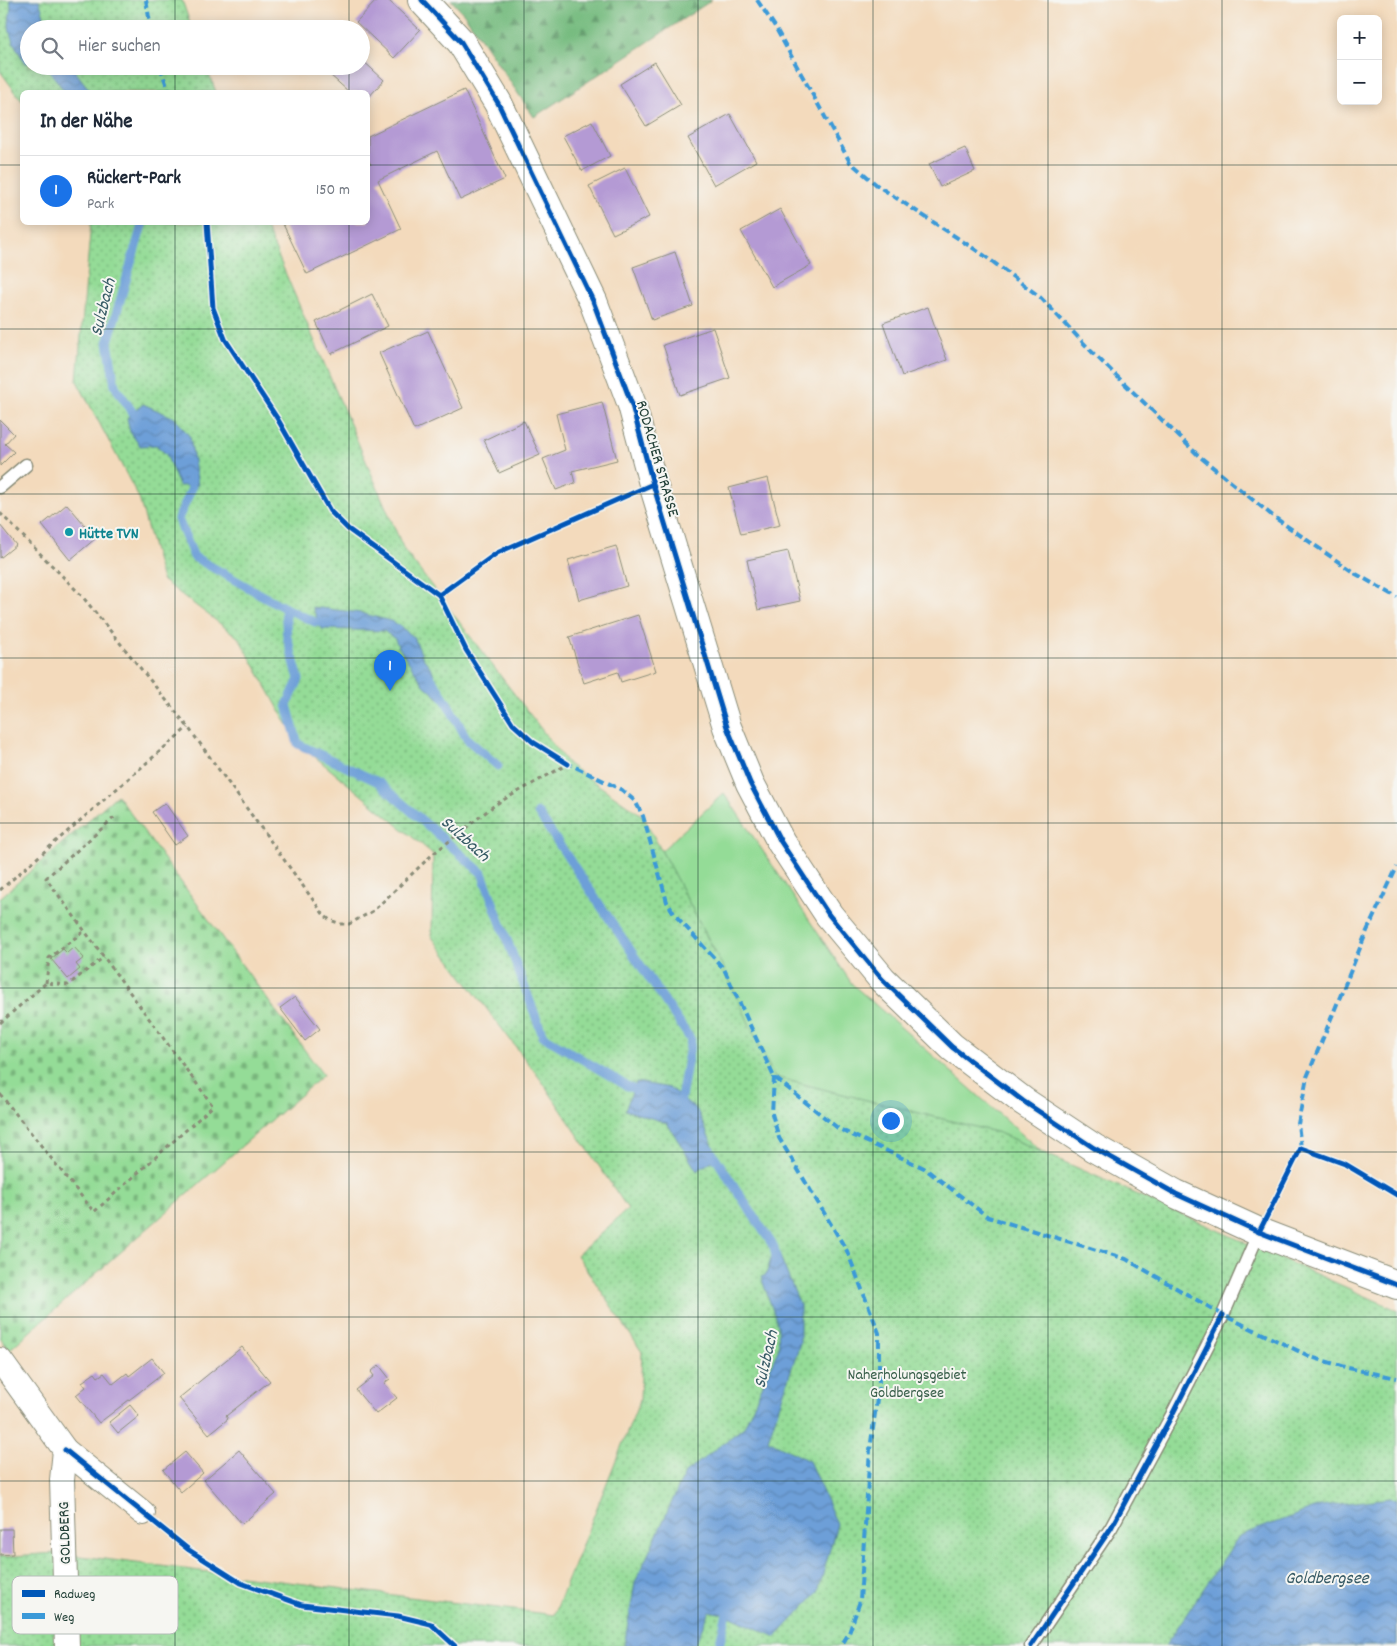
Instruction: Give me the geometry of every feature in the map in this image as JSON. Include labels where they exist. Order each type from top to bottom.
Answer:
[{"type":"street","name":"RODACHER STRASSE","points":[[422,0],[461,42],[498,103],[593,301],[632,405],[653,484],[727,727],[750,783],[781,842],[829,915],[882,979],[952,1046],[1023,1101],[1094,1148],[1176,1194],[1259,1232],[1397,1285]]},
{"type":"street","points":[[0,1360],[65,1450],[143,1513]]},
{"type":"street","name":"GOLDBERG","points":[[64,1576],[62,1480],[65,1450]]},
{"type":"lane","points":[[0,487],[26,465]]},
{"type":"lane","points":[[1032,1646],[1111,1528],[1172,1416],[1223,1315],[1259,1232]]},
{"type":"path","points":[[0,513],[82,596],[188,727],[330,920],[341,924],[349,924],[374,911],[433,854],[496,804],[568,764]]},
{"type":"path","points":[[0,890],[188,727]]},
{"type":"path","points":[[0,1094],[94,1212],[214,1106],[46,878],[117,816]]},
{"type":"path","points":[[0,1024],[46,983],[49,958],[84,931]]},
{"type":"path","points":[[46,983],[68,985],[104,957]]},
{"type":"green space","points":[[0,0],[182,0],[189,20],[20,20],[20,75],[209,75],[215,90],[20,90],[20,98],[0,71]]},
{"type":"green space","points":[[451,0],[712,0],[534,117],[464,14]]},
{"type":"green space","name":"Naherholungsgebiet Goldbergsee","points":[[91,225],[265,225],[404,550],[568,764],[643,816],[724,969],[774,1077],[999,1133],[1397,1310],[1397,1646],[0,1646],[0,1557],[56,1553],[554,1615],[640,1400],[642,1352],[577,1255],[628,1209],[541,1080],[432,937],[433,854],[298,743],[239,638],[162,580],[139,498],[77,381]]},
{"type":"green space","points":[[724,793],[852,984],[1042,1152],[999,1133],[774,1077],[715,951],[661,851]]},
{"type":"green space","points":[[117,795],[323,1075],[9,1350],[0,1337],[0,898]]},
{"type":"water","points":[[10,0],[39,0],[45,19],[20,20],[20,54],[9,30]]},
{"type":"water","points":[[53,75],[78,75],[89,90],[64,90]]},
{"type":"water","points":[[143,404],[175,418],[190,437],[198,485],[179,486],[166,454],[156,445],[140,446],[130,432],[127,418]]},
{"type":"water","points":[[312,607],[361,613],[394,622],[414,637],[423,658],[432,669],[441,700],[424,685],[395,639],[384,631],[322,629]]},
{"type":"water","points":[[636,1082],[670,1088],[697,1110],[718,1157],[697,1171],[667,1123],[625,1110]]},
{"type":"water","points":[[777,1249],[800,1305],[800,1343],[768,1440],[809,1461],[837,1524],[818,1592],[776,1637],[727,1615],[710,1611],[694,1646],[624,1646],[635,1583],[685,1473],[744,1427],[779,1348],[778,1325],[761,1277],[766,1275],[772,1255]]},
{"type":"water","name":"Goldbergsee","points":[[1391,1498],[1397,1499],[1397,1646],[1165,1646],[1239,1536],[1320,1506]]},
{"type":"building","points":[[377,0],[388,0],[420,30],[394,58],[370,35],[370,20],[358,20]]},
{"type":"building","points":[[655,62],[681,105],[646,126],[620,84]]},
{"type":"building","points":[[370,67],[384,80],[370,96],[370,90],[347,90],[330,75],[370,75]]},
{"type":"building","points":[[464,90],[505,179],[460,200],[437,151],[378,180],[401,229],[307,274],[283,225],[370,225],[370,135]]},
{"type":"building","points":[[730,114],[756,161],[714,185],[688,138]]},
{"type":"building","points":[[592,121],[610,156],[582,171],[563,136]]},
{"type":"building","points":[[965,148],[975,171],[940,187],[929,164]]},
{"type":"building","points":[[625,168],[649,217],[613,234],[589,186]]},
{"type":"building","points":[[780,209],[811,265],[772,287],[741,231]]},
{"type":"building","points":[[675,252],[693,306],[652,320],[633,267]]},
{"type":"building","points":[[372,294],[388,326],[331,354],[316,322]]},
{"type":"building","points":[[928,307],[947,360],[902,376],[883,323]]},
{"type":"building","points":[[713,328],[730,378],[680,395],[663,345]]},
{"type":"building","points":[[428,331],[463,408],[414,430],[379,353]]},
{"type":"building","points":[[602,402],[617,460],[572,471],[575,483],[556,490],[543,459],[565,450],[556,414]]},
{"type":"building","points":[[0,420],[14,434],[5,444],[14,452],[0,466]]},
{"type":"building","points":[[524,421],[540,455],[499,473],[484,440]]},
{"type":"building","points":[[768,478],[780,525],[741,534],[729,488]]},
{"type":"building","name":"Hütte TVN","points":[[67,504],[96,538],[70,560],[42,525]]},
{"type":"building","points":[[0,525],[16,545],[0,558]]},
{"type":"building","points":[[616,546],[627,586],[579,600],[568,560]]},
{"type":"building","points":[[788,551],[800,601],[758,610],[747,560]]},
{"type":"building","points":[[638,615],[656,671],[621,682],[618,672],[584,683],[569,637]]},
{"type":"building","points":[[165,803],[188,836],[175,845],[152,812]]},
{"type":"building","points":[[74,947],[84,958],[76,964],[80,969],[68,979],[51,959],[63,949],[67,953]]},
{"type":"building","points":[[295,997],[320,1029],[305,1041],[280,1008]]},
{"type":"building","points":[[242,1347],[270,1381],[226,1416],[228,1419],[209,1434],[179,1398]]},
{"type":"building","points":[[152,1358],[164,1373],[99,1423],[76,1395],[86,1387],[82,1382],[95,1373],[98,1377],[104,1373],[113,1384],[127,1373],[129,1376]]},
{"type":"building","points":[[379,1365],[390,1379],[384,1383],[397,1398],[376,1414],[356,1390],[374,1376],[371,1372]]},
{"type":"building","points":[[130,1405],[139,1416],[118,1433],[109,1422]]},
{"type":"building","points":[[239,1450],[276,1494],[242,1524],[204,1480]]},
{"type":"building","points":[[185,1452],[203,1473],[181,1492],[163,1470]]},
{"type":"building","points":[[0,1529],[12,1529],[13,1554],[0,1555]]},
{"type":"waterway","name":"Sulzbach","points":[[139,422],[115,386],[108,342],[142,225]]},
{"type":"waterway","name":"Sulzbach","points":[[189,474],[192,488],[178,519],[194,557],[285,608],[315,622],[331,623]]},
{"type":"waterway","name":"Sulzbach","points":[[285,608],[287,637],[299,679],[287,705],[298,744],[378,782],[482,873],[543,1036],[627,1086],[644,1092]]},
{"type":"waterway","name":"Sulzbach","points":[[431,678],[467,739],[498,766]]},
{"type":"waterway","name":"Sulzbach","points":[[538,813],[691,1040],[680,1104],[683,1108]]},
{"type":"waterway","name":"Sulzbach","points":[[709,1148],[774,1247],[777,1263]]},
{"type":"waterway","name":"Sulzbach","points":[[719,1646],[729,1605]]},
{"type":"marked path","points":[[146,0],[149,20]]},
{"type":"marked path","points":[[757,0],[774,25],[850,162],[878,186],[985,256],[1040,297],[1092,352],[1199,456],[1274,517],[1356,574],[1397,597]]},
{"type":"marked path","points":[[163,75],[168,90]]},
{"type":"marked path","points":[[565,762],[622,790],[635,801],[643,816],[667,902],[675,915],[724,969],[774,1077],[839,1129],[924,1168],[988,1217],[1126,1259],[1223,1315],[1311,1357],[1348,1368],[1397,1378]]},
{"type":"marked path","points":[[1301,1148],[1298,1124],[1307,1077],[1367,931],[1397,867]]},
{"type":"marked path","points":[[774,1077],[772,1114],[779,1138],[847,1251],[879,1333],[879,1384],[870,1450],[860,1601],[849,1633],[841,1646]]},
{"type":"cycle path","points":[[422,0],[461,42],[498,103],[593,301],[632,405],[653,484],[727,727],[750,783],[781,842],[829,915],[882,979],[952,1047],[1023,1101],[1094,1148],[1176,1194],[1259,1232],[1397,1285]]},
{"type":"cycle path","points":[[207,225],[213,308],[225,339],[277,418],[330,511],[348,529],[439,595],[466,650],[513,724],[533,742],[568,764]]},
{"type":"cycle path","points":[[439,595],[497,553],[653,484]]},
{"type":"cycle path","points":[[1259,1232],[1301,1148],[1345,1164],[1397,1195]]},
{"type":"cycle path","points":[[1031,1646],[1111,1528],[1223,1315]]},
{"type":"cycle path","points":[[65,1450],[189,1550],[241,1583],[302,1605],[398,1616],[431,1624],[455,1646]]},
{"type":"place","name":"Hütte TVN","points":[[69,532]]},
{"type":"place","name":"Rückert-Park","points":[[390,691]]}]
